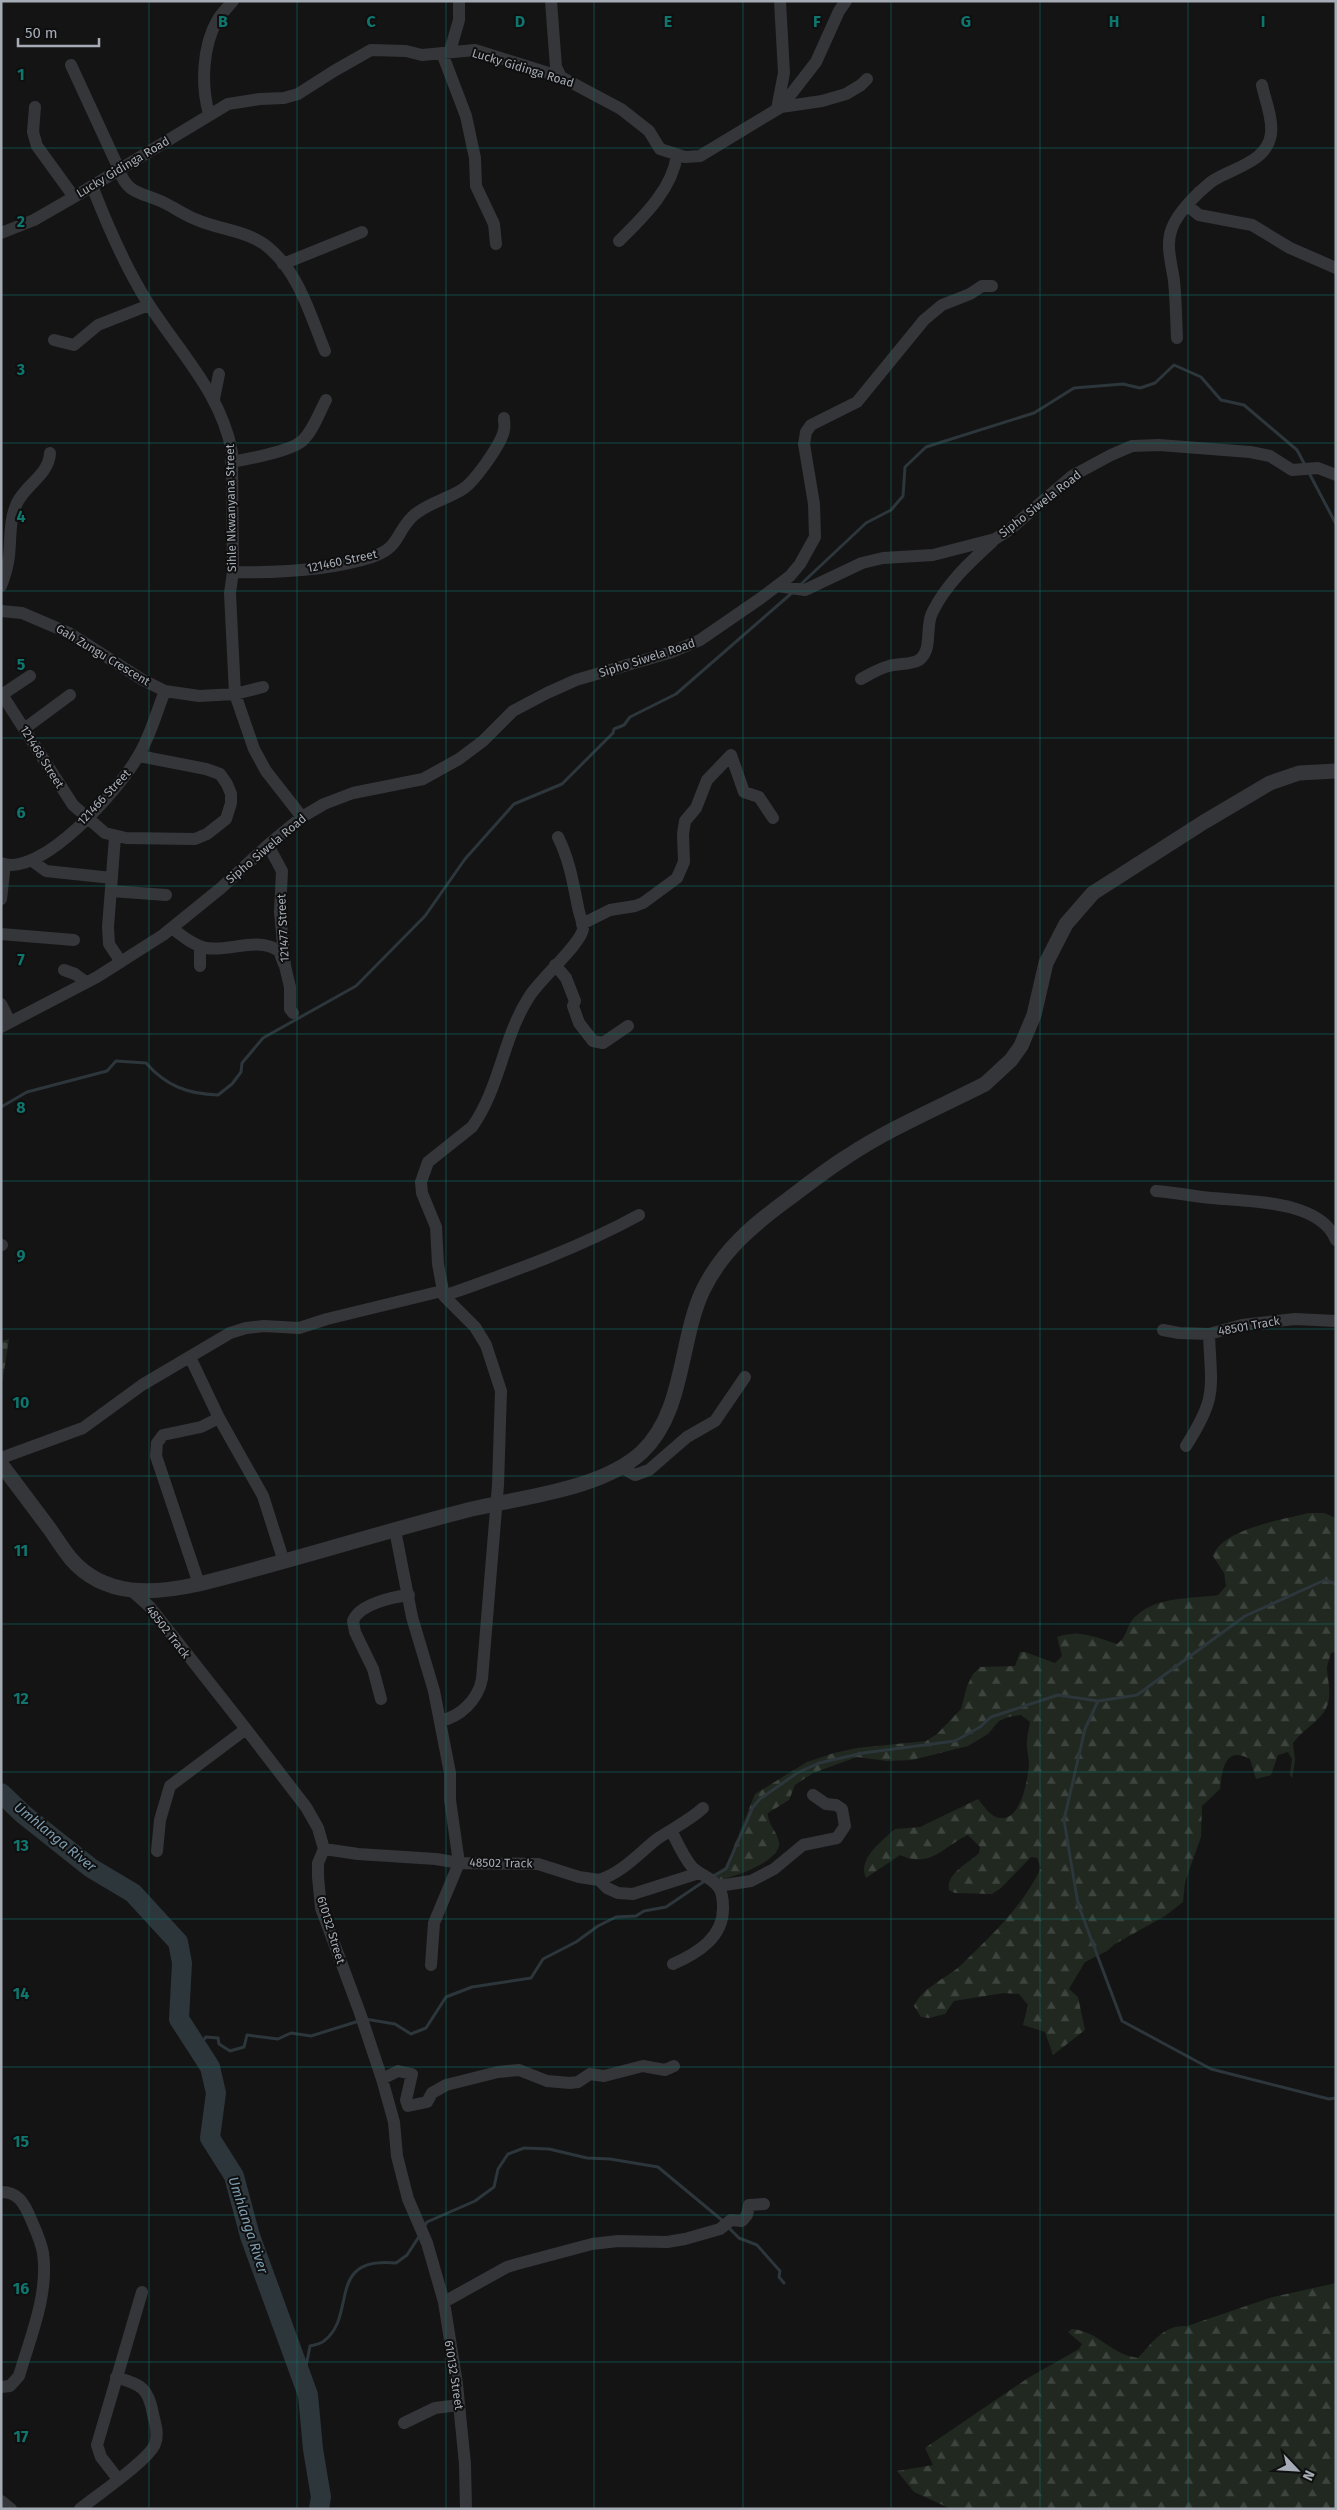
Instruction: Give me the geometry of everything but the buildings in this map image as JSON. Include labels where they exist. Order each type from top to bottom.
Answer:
[{"type":"street","points":[[209,114],[204,96],[204,70],[214,27],[219,17],[233,1]]},
{"type":"street","points":[[459,1],[459,20],[446,52],[466,116],[475,158],[476,186],[494,224],[496,244]]},
{"type":"street","points":[[551,1],[556,67],[561,77]]},
{"type":"street","points":[[779,108],[784,73],[780,1]]},
{"type":"street","points":[[619,241],[660,196],[677,155],[700,156],[779,108],[816,62],[839,11],[846,1]]},
{"type":"street","name":"Lucky Gidinga Road","points":[[1,233],[34,220],[228,104],[260,99],[284,98],[298,94],[371,50],[406,51],[422,55],[475,50],[561,77],[621,109],[649,131],[660,149],[677,155]]},
{"type":"street","points":[[71,65],[123,181],[136,192],[159,200],[196,220],[238,231],[269,248],[283,264],[297,285],[325,351]]},
{"type":"street","points":[[779,108],[822,101],[846,94],[867,79]]},
{"type":"street","points":[[1177,338],[1169,238],[1177,219],[1211,182],[1229,171],[1247,164],[1264,149],[1271,133],[1270,118],[1262,85]]},
{"type":"street","points":[[35,107],[33,132],[37,146],[74,197]]},
{"type":"street","name":"Sihle Nkwanyana Street","points":[[92,186],[127,269],[149,305],[214,399],[229,436],[233,572],[230,593],[235,694],[254,749],[266,771],[302,817]]},
{"type":"street","points":[[1188,206],[1199,215],[1252,225],[1290,248],[1336,268]]},
{"type":"street","points":[[283,264],[362,232]]},
{"type":"street","points":[[781,586],[800,564],[814,537],[814,504],[804,444],[811,425],[857,402],[924,320],[942,305],[970,294],[982,286],[992,286]]},
{"type":"street","points":[[54,340],[74,345],[98,325],[149,305]]},
{"type":"street","points":[[214,399],[219,374]]},
{"type":"street","points":[[231,462],[260,456],[302,442],[326,400]]},
{"type":"street","name":"121460 Street","points":[[233,572],[310,569],[370,557],[385,552],[394,545],[403,528],[415,514],[464,488],[472,480],[502,437],[504,418]]},
{"type":"street","name":"Sipho Siwela Road","points":[[6,1024],[121,962],[172,928],[302,817],[324,804],[353,793],[423,779],[477,745],[513,711],[547,692],[576,680],[672,652],[700,640],[781,586],[805,590],[851,567],[884,558],[933,555],[995,539],[1009,530],[1072,476],[1110,455],[1132,446],[1151,445],[1250,452],[1270,456],[1292,470],[1318,468],[1336,475]]},
{"type":"street","points":[[1,586],[8,566],[12,520],[17,502],[32,482],[46,470],[50,453]]},
{"type":"street","points":[[861,678],[888,666],[916,662],[924,655],[927,646],[928,622],[942,595],[963,569],[995,539]]},
{"type":"street","name":"Gah Zungu Crescent","points":[[1,611],[22,613],[69,633],[143,680],[165,691],[200,696],[235,694],[264,687]]},
{"type":"street","points":[[2,693],[30,676]]},
{"type":"street","name":"121466 Street","points":[[1,899],[3,864],[31,860],[46,853],[87,817],[124,778],[139,756],[165,691]]},
{"type":"street","name":"121468 Street","points":[[2,693],[73,805],[95,826],[115,837]]},
{"type":"street","points":[[24,729],[70,696]]},
{"type":"street","points":[[582,924],[610,910],[635,906],[677,878],[684,862],[682,834],[685,821],[696,808],[707,780],[731,755],[744,792],[760,797],[773,818]]},
{"type":"street","points":[[121,962],[109,944],[108,927],[115,837],[195,839],[207,834],[226,819],[232,803],[227,784],[220,774],[206,768],[139,756]]},
{"type":"street","points":[[1,1464],[72,1560],[99,1581],[132,1591],[165,1591],[199,1584],[396,1530],[599,1479],[643,1450],[660,1427],[677,1382],[693,1315],[711,1276],[734,1245],[754,1225],[849,1155],[985,1084],[1000,1073],[1021,1046],[1034,1015],[1046,963],[1066,924],[1084,902],[1115,878],[1270,783],[1298,773],[1336,771]]},
{"type":"street","points":[[440,1721],[462,1711],[476,1696],[481,1685],[496,1504],[501,1391],[486,1345],[475,1327],[443,1294],[438,1264],[436,1227],[422,1193],[423,1171],[434,1156],[472,1127],[477,1120],[521,1011],[535,988],[580,938],[582,924],[566,852],[558,837]]},
{"type":"street","name":"121477 Street","points":[[268,845],[282,871],[280,912],[285,966],[290,987],[290,1009],[293,1013]]},
{"type":"street","points":[[31,860],[46,871],[166,896]]},
{"type":"street","points":[[172,928],[200,946],[208,948],[267,946],[279,951],[285,966]]},
{"type":"street","points":[[1,934],[74,940]]},
{"type":"street","points":[[200,946],[200,966]]},
{"type":"street","points":[[555,965],[566,978],[575,1001],[573,1006],[578,1023],[593,1041],[603,1043],[628,1026]]},
{"type":"street","points":[[64,970],[75,974],[86,982]]},
{"type":"street","points":[[1,1004],[6,1024]]},
{"type":"street","points":[[1156,1191],[1257,1201],[1284,1207],[1322,1220],[1336,1240]]},
{"type":"street","points":[[1,1458],[83,1428],[142,1385],[230,1333],[246,1328],[264,1326],[291,1330],[327,1319],[443,1294],[567,1250],[598,1237],[639,1215]]},
{"type":"street","name":"48501 Track","points":[[1163,1330],[1179,1333],[1209,1334],[1242,1325],[1295,1319],[1336,1321]]},
{"type":"street","points":[[1186,1446],[1201,1423],[1210,1400],[1212,1386],[1209,1334]]},
{"type":"street","points":[[190,1357],[219,1418],[263,1496],[284,1562]]},
{"type":"street","points":[[621,1466],[635,1475],[649,1470],[687,1438],[715,1421],[745,1377]]},
{"type":"street","points":[[199,1584],[174,1516],[155,1447],[163,1435],[201,1427],[219,1418]]},
{"type":"street","points":[[396,1530],[410,1595],[412,1617],[426,1660],[450,1773],[450,1800],[459,1863],[434,1923],[431,1965]]},
{"type":"street","name":"48502 Track","points":[[132,1591],[150,1607],[306,1807],[318,1828],[323,1847],[358,1854],[436,1859],[459,1863],[538,1864],[579,1877],[599,1880],[618,1893],[633,1894],[699,1873]]},
{"type":"street","points":[[381,1699],[373,1669],[355,1632],[353,1621],[359,1611],[386,1598],[410,1595]]},
{"type":"street","points":[[157,1851],[160,1820],[170,1786],[246,1728]]},
{"type":"street","points":[[716,1884],[751,1881],[774,1868],[803,1845],[837,1838],[845,1826],[842,1809],[836,1805],[826,1804],[813,1795]]},
{"type":"street","points":[[599,1880],[620,1870],[671,1830],[688,1821],[703,1808]]},
{"type":"street","points":[[671,1830],[687,1860],[699,1873],[716,1884],[723,1900],[720,1927],[692,1956],[674,1964]]},
{"type":"street","name":"610132 Street","points":[[323,1847],[318,1870],[321,1908],[382,2079],[394,2122],[397,2156],[408,2199],[426,2241],[444,2302],[459,2405],[465,2464],[466,2509]]},
{"type":"street","points":[[382,2079],[398,2071],[412,2074],[406,2100],[408,2106],[427,2102],[432,2093],[446,2085],[498,2072],[519,2070],[547,2081],[570,2083],[578,2082],[590,2074],[604,2076],[643,2066],[665,2070],[674,2066]]},
{"type":"street","points":[[1,2192],[16,2195],[21,2199],[40,2239],[43,2254],[44,2280],[19,2376],[10,2386],[1,2387]]},
{"type":"street","points":[[444,2302],[510,2266],[592,2244],[618,2241],[667,2242],[686,2239],[720,2228],[731,2220],[742,2221],[749,2205],[764,2204]]},
{"type":"street","points":[[118,2479],[100,2457],[97,2445],[142,2292]]},
{"type":"street","points":[[80,2509],[151,2451],[157,2433],[147,2392],[138,2385],[116,2378]]},
{"type":"street","points":[[404,2422],[435,2408],[459,2405]]},
{"type":"street","points":[[1,2501],[11,2509]]},
{"type":"green space","points":[[9,1339],[2,1384],[1,1384],[1,1341]]},
{"type":"green space","points":[[1308,1513],[1324,1513],[1336,1518],[1336,1652],[1331,1653],[1327,1667],[1329,1690],[1327,1707],[1293,1743],[1295,1761],[1292,1778],[1290,1775],[1292,1759],[1288,1752],[1278,1755],[1271,1775],[1256,1779],[1250,1759],[1242,1755],[1235,1755],[1226,1762],[1220,1789],[1202,1806],[1201,1837],[1185,1882],[1183,1902],[1165,1916],[1085,1962],[1069,1989],[1078,1997],[1085,2030],[1053,2055],[1045,2032],[1023,2025],[1028,2005],[1019,1994],[1004,1993],[954,2001],[945,2014],[929,2018],[921,2017],[914,2006],[922,1994],[960,1966],[1015,1908],[1034,1882],[1041,1868],[1037,1858],[1031,1857],[1001,1888],[992,1894],[955,1893],[949,1890],[951,1878],[955,1873],[979,1853],[980,1847],[968,1835],[928,1858],[911,1859],[900,1855],[866,1878],[864,1871],[865,1864],[872,1851],[895,1829],[920,1827],[978,1799],[994,1816],[1008,1817],[1014,1813],[1025,1788],[1029,1764],[1027,1736],[1030,1722],[1021,1715],[999,1721],[988,1734],[968,1746],[912,1760],[887,1761],[857,1757],[813,1773],[795,1785],[789,1800],[768,1813],[769,1821],[779,1842],[778,1849],[773,1856],[756,1867],[736,1875],[720,1880],[715,1877],[715,1874],[726,1866],[755,1794],[807,1762],[857,1748],[926,1741],[937,1734],[961,1709],[967,1686],[973,1674],[980,1667],[1015,1666],[1020,1652],[1055,1663],[1062,1656],[1057,1637],[1065,1635],[1087,1635],[1117,1644],[1123,1638],[1133,1619],[1154,1605],[1175,1600],[1218,1595],[1226,1586],[1224,1573],[1213,1556],[1228,1539],[1254,1527]]},
{"type":"green space","points":[[1336,2283],[1336,2509],[949,2508],[914,2492],[897,2471],[933,2465],[925,2448],[1028,2378],[1079,2349],[1082,2344],[1068,2332],[1072,2329],[1090,2334],[1128,2356],[1138,2358],[1159,2336],[1171,2328],[1187,2326],[1273,2297]]},
{"type":"waterway","points":[[799,586],[866,523],[891,510],[903,496],[905,467],[926,447],[1034,413],[1074,388],[1123,384],[1140,388],[1155,383],[1174,365],[1201,377],[1221,400],[1244,405],[1297,450],[1305,465]]},
{"type":"waterway","points":[[1308,471],[1336,524]]},
{"type":"waterway","points":[[1,1107],[27,1092],[107,1071],[116,1061],[146,1063],[161,1078],[178,1087],[197,1093],[218,1095],[232,1084],[241,1072],[242,1063],[263,1038],[356,986],[425,916],[465,859],[514,804],[562,784],[613,733],[614,729],[624,725],[630,717],[676,694],[793,592]]},
{"type":"waterway","points":[[713,1876],[726,1869],[753,1807],[760,1799],[797,1773],[819,1763],[863,1753],[955,1741],[980,1727],[991,1717],[1058,1695],[1098,1701],[1137,1695],[1245,1616],[1325,1580],[1336,1584]]},
{"type":"waterway","points":[[1098,1701],[1085,1729],[1064,1820],[1078,1904],[1122,2021],[1211,2069],[1329,2099],[1336,2098]]},
{"type":"waterway","name":"Umhlanga River","points":[[1,1793],[23,1814],[91,1868],[133,1893],[178,1942],[182,1963],[179,2019],[210,2067],[216,2093],[210,2138],[234,2176],[250,2236],[308,2395],[313,2449],[321,2497],[319,2509]]},
{"type":"waterway","points":[[365,2019],[395,2024],[411,2034],[426,2028],[446,1997],[472,1987],[531,1978],[543,1959],[576,1942],[598,1926],[616,1917],[636,1916],[644,1911],[666,1907],[706,1880]]},
{"type":"waterway","points":[[197,2048],[206,2037],[218,2038],[219,2044],[230,2051],[244,2047],[247,2035],[278,2039],[291,2033],[311,2036],[359,2021]]},
{"type":"waterway","points":[[424,2227],[427,2222],[475,2201],[494,2187],[498,2169],[508,2154],[524,2148],[549,2149],[587,2158],[610,2159],[658,2167],[723,2221]]},
{"type":"waterway","points":[[727,2226],[739,2238],[757,2245],[780,2271],[779,2277],[784,2283]]},
{"type":"waterway","points":[[303,2382],[310,2346],[323,2342],[334,2330],[340,2317],[346,2290],[351,2278],[360,2269],[374,2263],[396,2263],[407,2255],[420,2235]]}]
